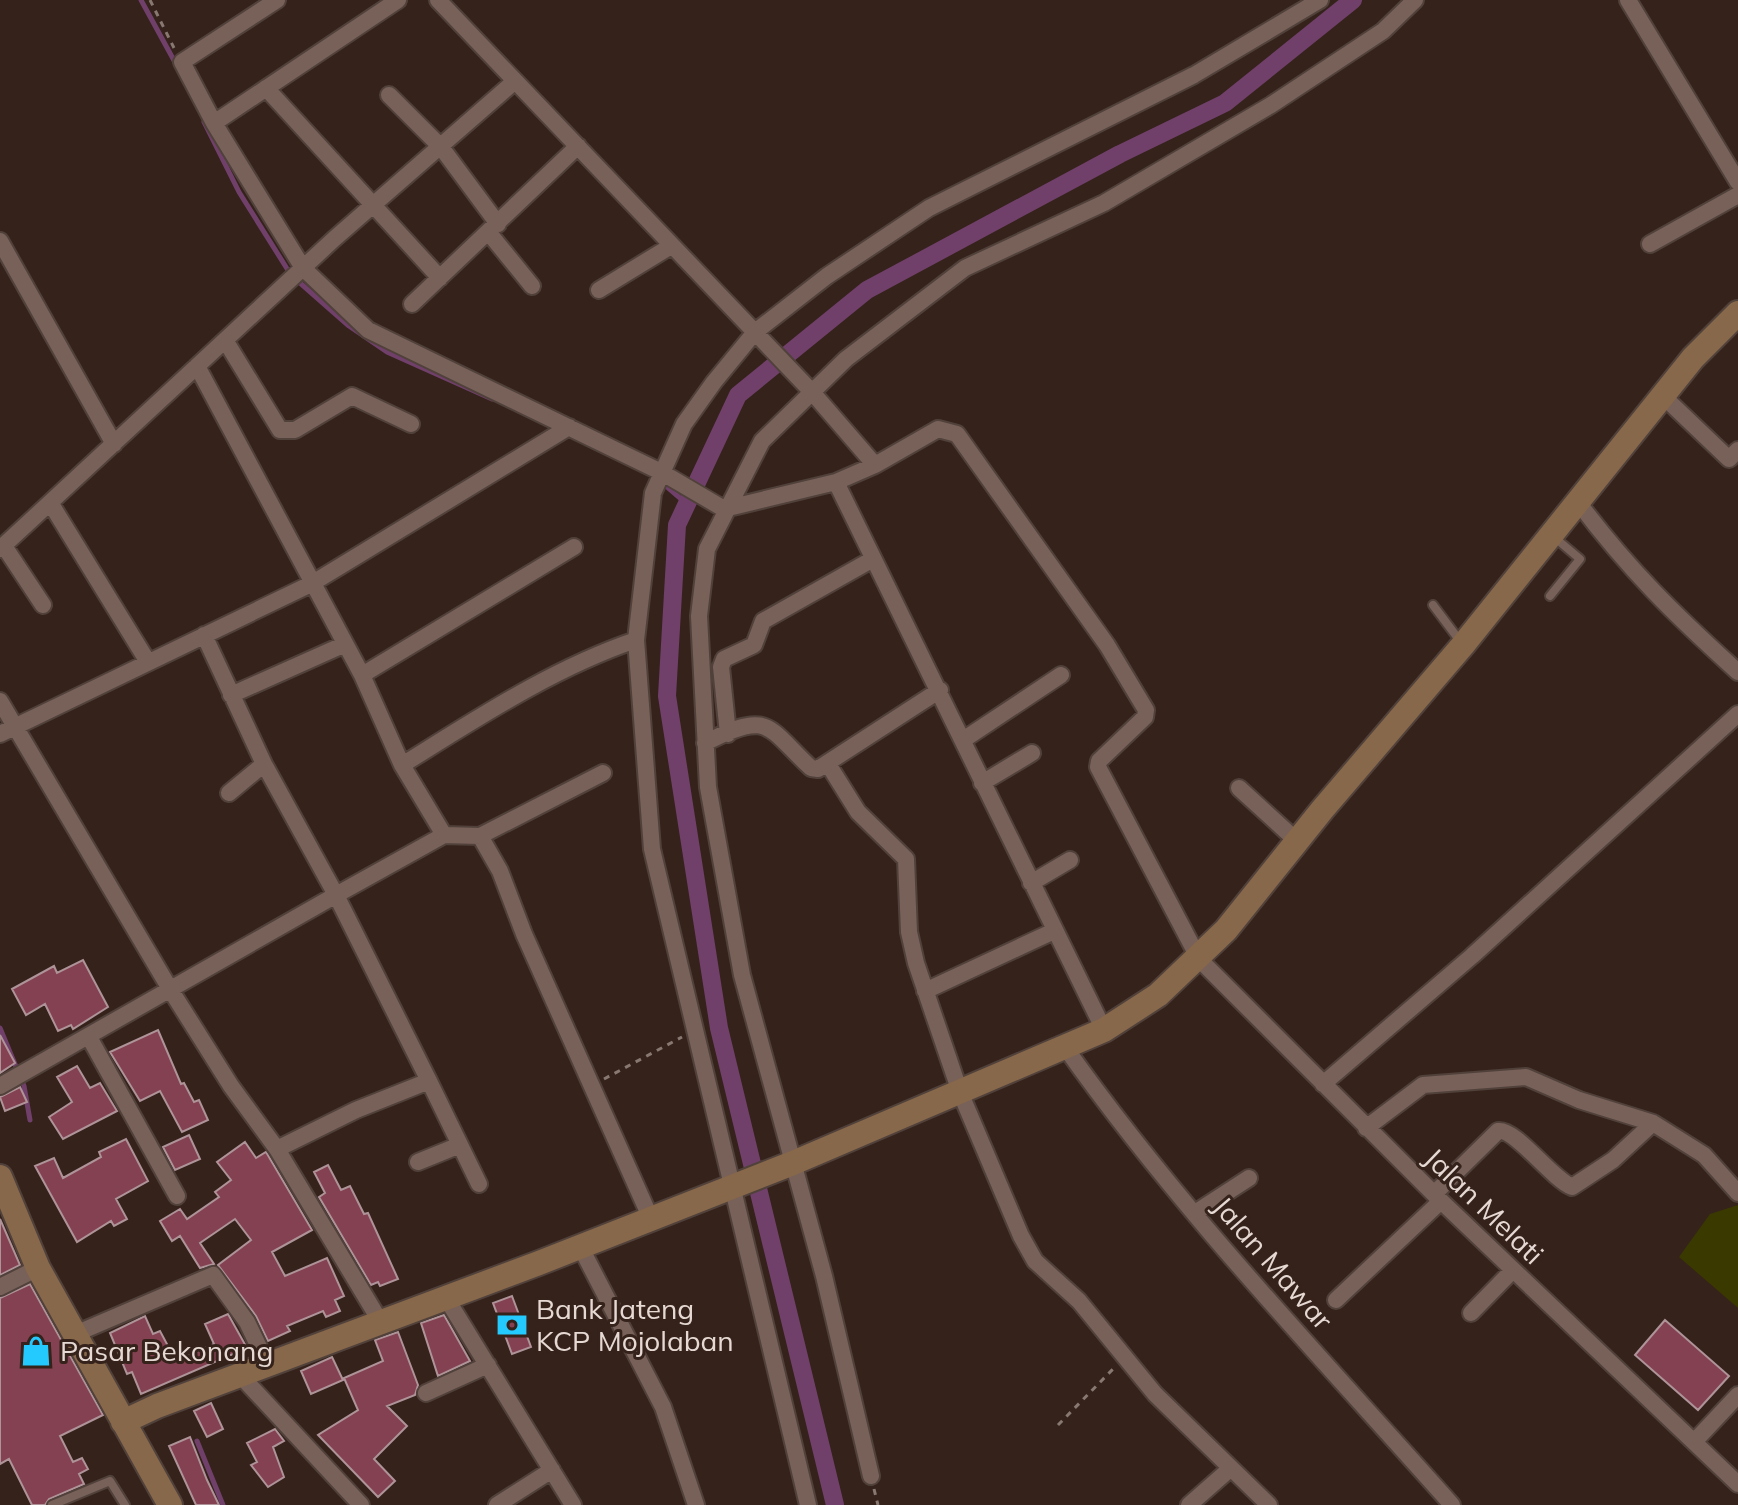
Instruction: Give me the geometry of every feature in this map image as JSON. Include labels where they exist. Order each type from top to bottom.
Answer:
[{"type":"main road","points":[[123,1422],[239,1374],[789,1164],[1104,1030],[1158,995],[1199,959],[1463,645],[1693,358],[1738,313]]},
{"type":"main road","points":[[0,1177],[38,1268],[170,1505]]},
{"type":"street","points":[[277,0],[182,62],[296,274],[380,337],[664,474],[722,508],[836,482],[875,465],[758,335],[438,0]]},
{"type":"street","points":[[214,123],[398,0]]},
{"type":"street","points":[[808,1505],[739,1184],[696,1029],[652,849],[636,640],[653,493],[684,424],[758,335],[827,276],[929,208],[1194,75],[1320,0]]},
{"type":"street","points":[[871,1476],[824,1276],[789,1164],[742,975],[708,787],[699,616],[707,549],[722,508],[762,441],[807,388],[965,268],[1104,203],[1271,105],[1383,31],[1415,0]]},
{"type":"street","points":[[1628,0],[1738,182]]},
{"type":"street","points":[[43,605],[2,548],[296,274],[515,81]]},
{"type":"street","points":[[266,88],[440,278]]},
{"type":"street","points":[[389,95],[441,147],[532,286]]},
{"type":"street","points":[[412,304],[578,146]]},
{"type":"street","points":[[1650,244],[1738,195]]},
{"type":"street","points":[[0,241],[114,444]]},
{"type":"street","points":[[599,290],[671,246]]},
{"type":"street","points":[[225,340],[280,430],[295,430],[352,396],[411,424]]},
{"type":"street","points":[[197,366],[343,645],[362,675],[402,765],[444,835]]},
{"type":"street","points":[[1663,396],[1735,459]]},
{"type":"street","points":[[0,734],[311,584],[569,427]]},
{"type":"street","name":"Jalan Melati","points":[[875,465],[938,429],[957,434],[1107,645],[1146,710],[1145,717],[1099,761],[1098,767],[1199,959],[1437,1198],[1738,1484]]},
{"type":"street","points":[[836,482],[1104,1030]]},
{"type":"street","points":[[1578,502],[1624,563],[1652,593],[1738,672]]},
{"type":"street","points":[[51,504],[148,662]]},
{"type":"street","points":[[362,675],[574,547]]},
{"type":"street","points":[[728,734],[721,667],[724,659],[754,645],[763,621],[873,559]]},
{"type":"street","points":[[204,635],[264,764],[336,895],[479,1184]]},
{"type":"street","points":[[402,765],[473,721],[599,652],[636,640]]},
{"type":"street","points":[[231,695],[343,645]]},
{"type":"street","points":[[963,740],[1061,675]]},
{"type":"street","points":[[705,743],[749,726],[765,726],[775,730],[811,768],[828,764],[940,690]]},
{"type":"street","points":[[0,701],[170,989],[231,1086],[277,1149],[380,1321]]},
{"type":"street","points":[[1323,1084],[1472,956],[1738,714]]},
{"type":"street","points":[[982,783],[1032,753]]},
{"type":"street","points":[[229,793],[264,764]]},
{"type":"street","points":[[828,764],[858,812],[906,859],[909,932],[925,991],[960,1092],[1035,1261],[1079,1301],[1155,1394],[1269,1505]]},
{"type":"street","points":[[0,1086],[444,835],[480,836],[603,773]]},
{"type":"street","points":[[1239,788],[1298,842]]},
{"type":"street","points":[[480,836],[500,871],[651,1219]]},
{"type":"street","points":[[1031,883],[1070,860]]},
{"type":"street","points":[[925,991],[1054,931]]},
{"type":"street","points":[[89,1037],[177,1196]]},
{"type":"street","name":"Jalan Mawar","points":[[1065,1047],[1106,1104],[1195,1213],[1452,1505]]},
{"type":"street","points":[[1366,1128],[1423,1085],[1473,1083],[1518,1076],[1653,1123],[1704,1155],[1738,1193]]},
{"type":"street","points":[[277,1149],[356,1110],[429,1081]]},
{"type":"street","points":[[1336,1300],[1498,1131],[1509,1133],[1546,1168],[1572,1187],[1613,1160],[1653,1123]]},
{"type":"street","points":[[418,1162],[460,1145]]},
{"type":"street","points":[[1195,1213],[1249,1178]]},
{"type":"street","points":[[580,1246],[663,1407],[696,1505]]},
{"type":"street","points":[[0,1287],[38,1268]]},
{"type":"street","points":[[1471,1313],[1513,1270]]},
{"type":"street","points":[[75,1334],[213,1275],[247,1322],[267,1364]]},
{"type":"street","points":[[445,1296],[573,1505]]},
{"type":"street","points":[[426,1393],[488,1365]]},
{"type":"street","points":[[239,1374],[361,1505]]},
{"type":"street","points":[[1694,1442],[1738,1395]]},
{"type":"street","points":[[1189,1505],[1231,1468]]},
{"type":"street","points":[[497,1505],[552,1470]]},
{"type":"lane","points":[[1550,596],[1580,559],[1551,535]]},
{"type":"lane","points":[[1433,605],[1463,645]]},
{"type":"lane","points":[[52,1505],[110,1481],[125,1505]]},
{"type":"path","points":[[150,0],[182,62]]},
{"type":"path","points":[[592,1086],[696,1029]]},
{"type":"path","points":[[1058,1425],[1126,1356]]},
{"type":"shaded area","points":[[1738,1205],[1738,1308],[1679,1257],[1710,1214]]},
{"type":"building","points":[[83,960],[108,1007],[73,1029],[71,1025],[58,1031],[45,1004],[26,1015],[12,989],[54,966],[57,973]]},
{"type":"building","points":[[158,1030],[181,1084],[184,1083],[194,1102],[199,1100],[208,1120],[182,1132],[160,1091],[140,1101],[110,1052]]},
{"type":"building","points":[[0,1035],[15,1063],[0,1073]]},
{"type":"building","points":[[77,1066],[90,1088],[100,1083],[117,1111],[63,1139],[49,1117],[72,1102],[57,1077]]},
{"type":"building","points":[[20,1087],[27,1102],[5,1111],[0,1097]]},
{"type":"building","points":[[189,1135],[200,1159],[175,1170],[163,1147]]},
{"type":"building","points":[[126,1139],[148,1181],[116,1199],[127,1219],[114,1226],[111,1221],[77,1242],[35,1166],[54,1158],[63,1178],[101,1157],[99,1152]]},
{"type":"building","points":[[245,1142],[256,1158],[266,1152],[312,1230],[272,1252],[285,1276],[327,1258],[344,1296],[335,1300],[340,1311],[326,1317],[323,1311],[287,1326],[290,1331],[268,1341],[256,1316],[218,1265],[251,1240],[235,1219],[200,1243],[214,1264],[200,1268],[180,1236],[172,1241],[160,1221],[180,1209],[187,1219],[219,1197],[215,1192],[231,1180],[217,1162]]},
{"type":"building","points":[[328,1165],[341,1190],[350,1186],[364,1214],[368,1213],[398,1279],[380,1286],[378,1282],[371,1285],[319,1197],[325,1193],[314,1172]]},
{"type":"building","points":[[0,1219],[20,1265],[0,1275]]},
{"type":"building","name":"Pasar Bekonang","points":[[30,1284],[103,1415],[60,1436],[73,1462],[82,1458],[88,1469],[79,1474],[84,1484],[49,1499],[45,1505],[32,1505],[9,1459],[0,1464],[0,1298]]},
{"type":"building","name":"Bank Jateng KCP Mojolaban","points":[[512,1296],[531,1347],[512,1354],[493,1303]]},
{"type":"building","points":[[228,1314],[247,1348],[141,1394],[132,1372],[127,1374],[110,1333],[145,1316],[153,1334],[160,1331],[176,1361],[214,1344],[205,1324]]},
{"type":"building","points":[[444,1315],[470,1361],[438,1376],[421,1323]]},
{"type":"building","points":[[1665,1320],[1729,1376],[1698,1410],[1635,1355]]},
{"type":"building","points":[[398,1332],[418,1385],[415,1395],[387,1406],[407,1426],[374,1459],[395,1481],[378,1497],[318,1435],[358,1410],[344,1378],[383,1361],[375,1340]]},
{"type":"building","points":[[332,1357],[343,1380],[311,1394],[301,1371]]},
{"type":"building","points":[[211,1403],[223,1429],[207,1437],[194,1411]]},
{"type":"building","points":[[275,1429],[284,1441],[273,1447],[284,1477],[268,1487],[251,1465],[257,1462],[247,1443]]},
{"type":"building","points":[[190,1437],[219,1505],[196,1505],[169,1446]]},
{"type":"waterway","points":[[141,0],[177,66]]},
{"type":"waterway","points":[[835,1505],[719,1028],[667,696],[677,525],[738,395],[867,290],[1120,154],[1225,103],[1353,0]]},
{"type":"waterway","points":[[204,122],[239,192],[291,275],[349,326],[387,352],[492,399]]},
{"type":"waterway","points":[[666,486],[687,504]]},
{"type":"waterway","points":[[0,1028],[24,1086],[30,1120]]},
{"type":"waterway","points":[[197,1441],[223,1505]]},
{"type":"place","name":"Bank Jateng KCP Mojolaban","points":[[512,1325]]},
{"type":"place","name":"Pasar Bekonang","points":[[36,1351]]}]
